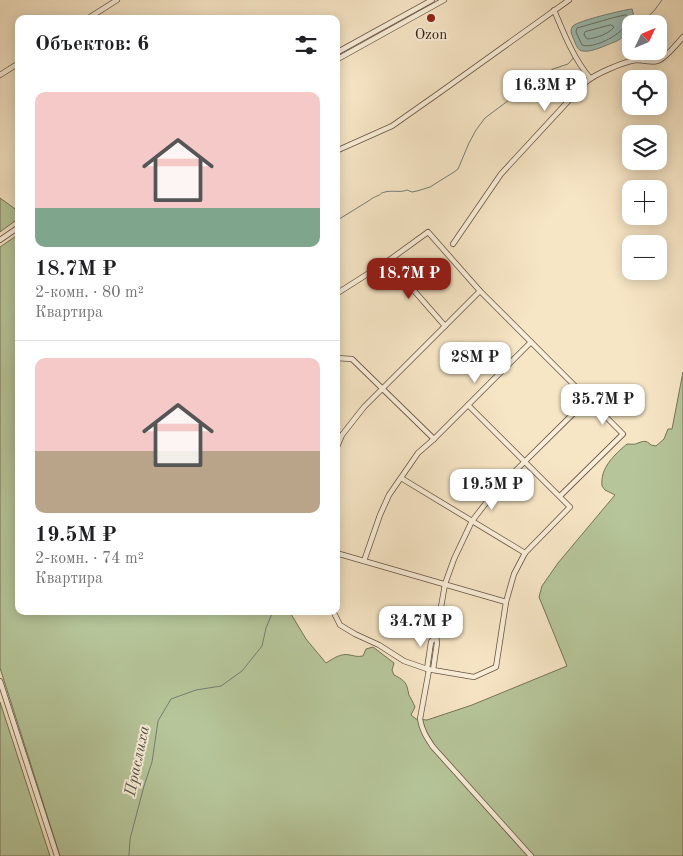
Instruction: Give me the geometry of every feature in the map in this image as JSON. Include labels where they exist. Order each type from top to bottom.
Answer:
[{"type":"street","points":[[93,15],[117,0]]},
{"type":"street","points":[[340,50],[432,0]]},
{"type":"street","points":[[340,58],[444,0]]},
{"type":"street","points":[[340,149],[392,126],[569,0]]},
{"type":"street","points":[[554,10],[578,60],[590,78]]},
{"type":"street","points":[[453,244],[500,174],[590,78],[635,60],[658,61],[683,37]]},
{"type":"street","points":[[0,75],[15,66]]},
{"type":"street","points":[[0,240],[15,230]]},
{"type":"street","points":[[340,291],[388,261],[428,232],[480,291],[583,394]]},
{"type":"street","points":[[388,261],[445,326]]},
{"type":"street","points":[[340,440],[364,407],[480,291]]},
{"type":"street","points":[[364,561],[389,495],[418,453],[531,342]]},
{"type":"street","points":[[340,358],[352,359],[434,439]]},
{"type":"street","points":[[587,392],[596,396],[597,401],[591,409],[586,409],[582,406],[580,398],[583,394],[587,392]]},
{"type":"street","points":[[335,615],[340,625],[355,634],[379,645],[404,661],[429,670],[474,677],[496,667],[506,602],[514,574],[525,553],[570,507],[468,405]]},
{"type":"street","points":[[531,856],[433,747],[421,728],[420,720],[432,642],[436,636],[445,584],[454,559],[472,521],[497,489],[582,406]]},
{"type":"street","points":[[560,496],[623,434],[595,406]]},
{"type":"street","points":[[401,478],[525,553]]},
{"type":"street","points":[[340,554],[506,602]]},
{"type":"street","points":[[0,681],[57,856]]},
{"type":"green space","points":[[0,198],[15,209],[15,221],[0,232]]},
{"type":"green space","points":[[15,237],[15,615],[292,615],[306,639],[326,663],[338,656],[363,656],[366,649],[373,647],[394,663],[392,670],[394,675],[402,679],[407,685],[409,695],[415,707],[411,715],[416,719],[427,720],[472,705],[567,666],[539,597],[542,586],[558,563],[615,495],[605,490],[602,486],[603,473],[613,457],[627,444],[645,441],[656,446],[664,439],[668,429],[672,429],[683,372],[683,856],[60,856],[0,668],[0,247]]},
{"type":"green space","points":[[0,702],[50,856],[0,856]]},
{"type":"water","points":[[632,9],[633,15],[622,15],[622,37],[598,49],[581,51],[577,47],[571,33],[573,26]]},
{"type":"waterway","name":"Праслиха","points":[[650,15],[662,0]]},
{"type":"waterway","name":"Праслиха","points":[[340,219],[382,193],[388,191],[417,191],[430,187],[454,172],[458,169],[469,143],[485,118],[553,69],[568,64],[574,57]]},
{"type":"waterway","name":"Праслиха","points":[[129,856],[130,839],[152,762],[158,721],[171,699],[196,690],[221,686],[242,671],[262,646],[271,615]]},
{"type":"place","name":"Ozon","points":[[431,18]]}]
